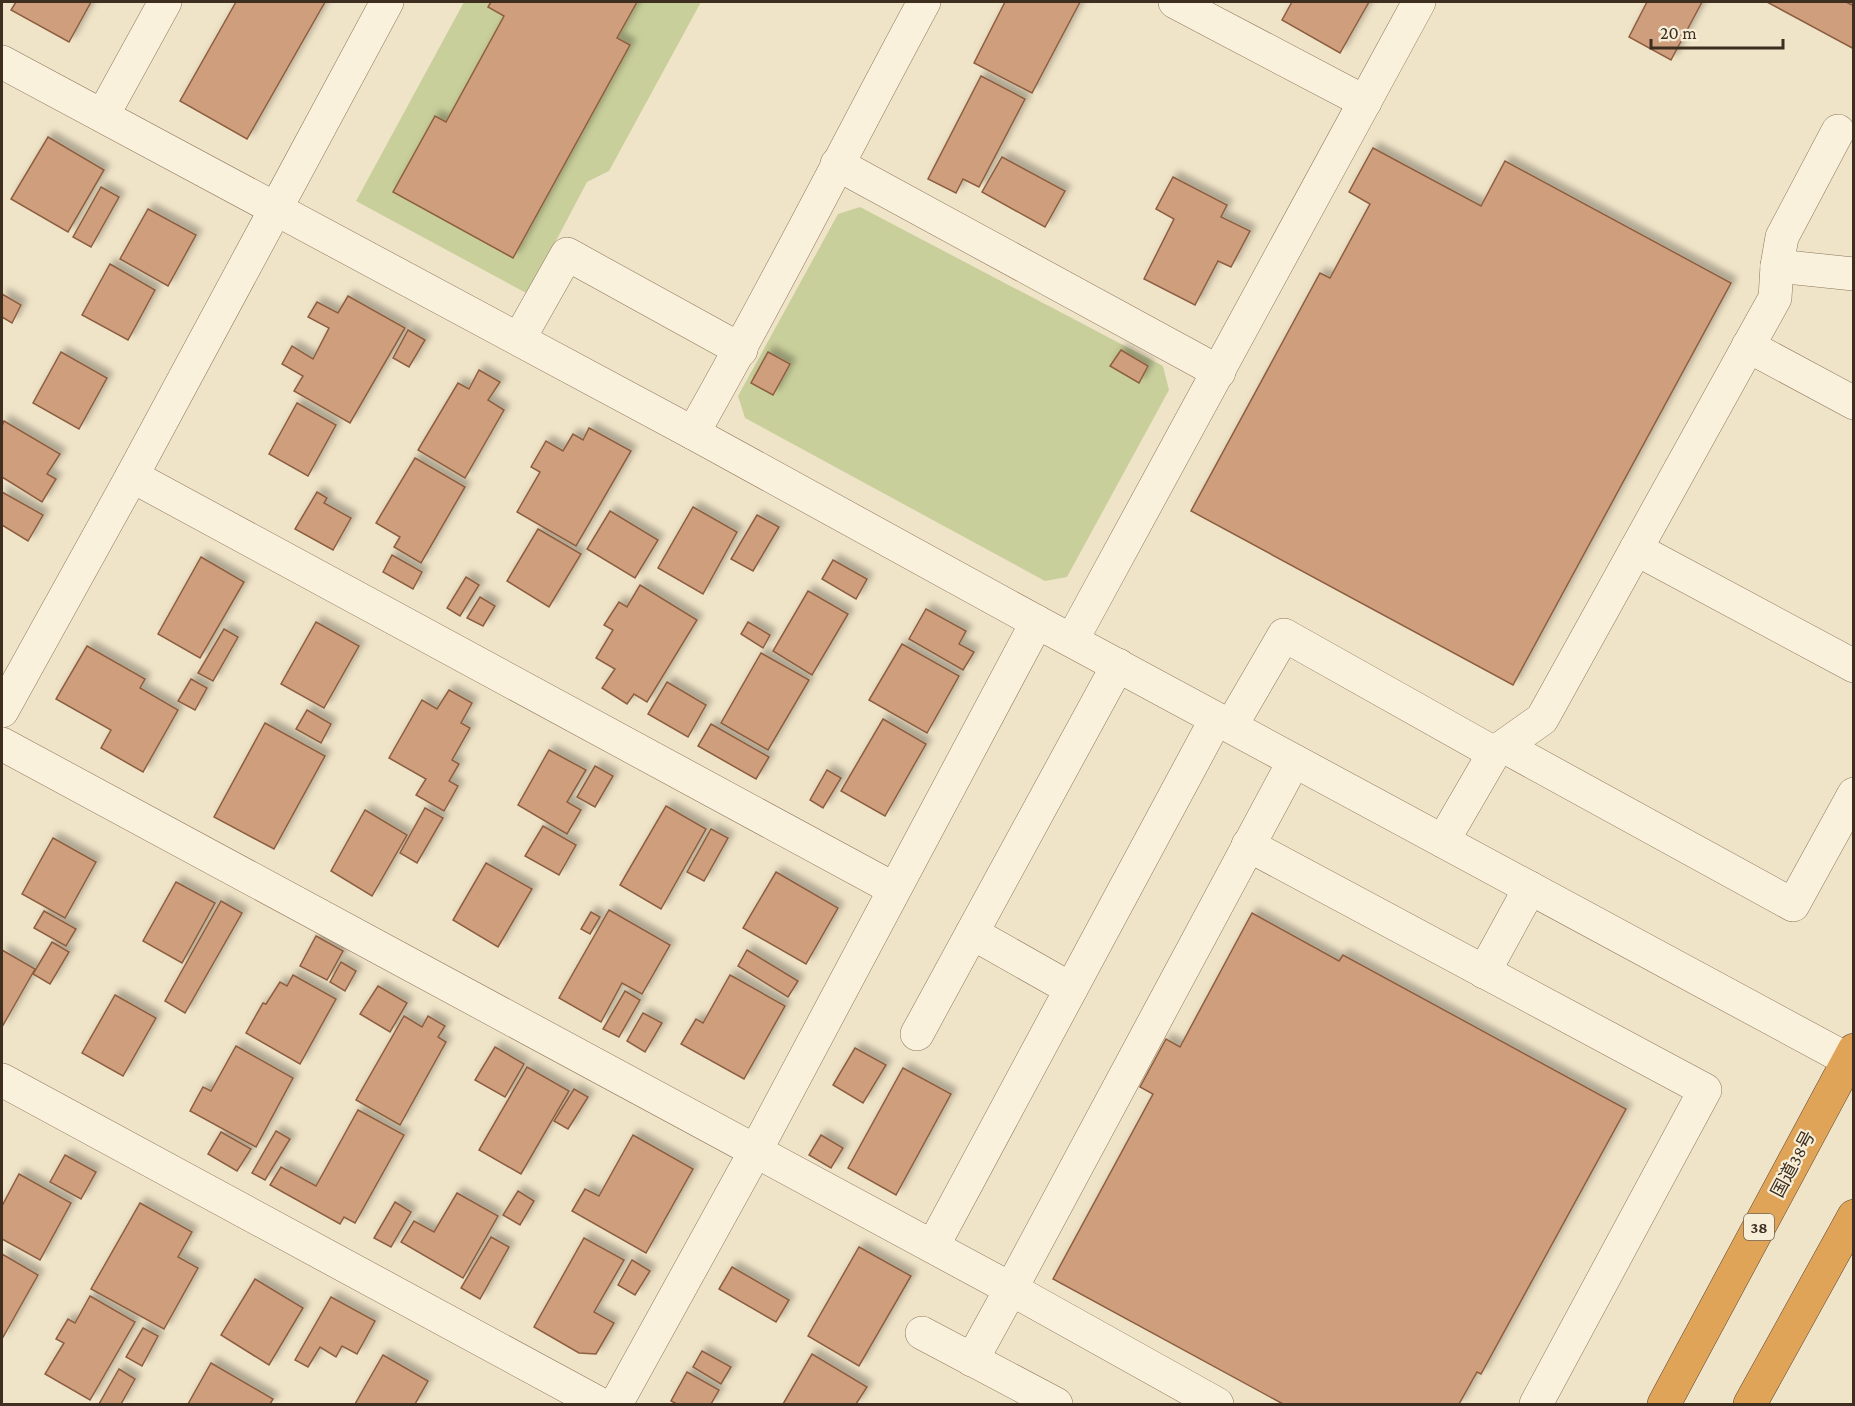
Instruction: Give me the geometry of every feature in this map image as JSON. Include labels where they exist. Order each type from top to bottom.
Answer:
[{"type":"highway","name":"国道38号","points":[[1664,1404],[1852,1058]]},
{"type":"highway","points":[[1750,1404],[1854,1216]]},
{"type":"street","points":[[103,115],[165,2]]},
{"type":"street","points":[[2,711],[132,476],[387,2]]},
{"type":"street","points":[[693,433],[741,350],[924,2]]},
{"type":"street","points":[[1175,2],[1365,102]]},
{"type":"street","points":[[1072,640],[1419,2]]},
{"type":"street","points":[[4,68],[103,115],[1530,888],[1852,1058]]},
{"type":"street","points":[[1443,841],[1500,750],[1542,719],[1775,298],[1782,237],[1838,130]]},
{"type":"street","points":[[837,164],[1219,372]]},
{"type":"street","points":[[519,339],[567,254],[741,350]]},
{"type":"street","points":[[1777,266],[1854,274]]},
{"type":"street","points":[[1748,346],[1854,404]]},
{"type":"street","points":[[132,476],[894,889]]},
{"type":"street","points":[[1636,549],[1854,666]]},
{"type":"street","points":[[616,1404],[756,1150],[1037,622]]},
{"type":"street","points":[[933,1246],[1071,989],[1224,722],[1284,634],[1793,904],[1854,794]]},
{"type":"street","points":[[917,1034],[1118,665]]},
{"type":"street","points":[[2,744],[933,1246],[1217,1404]]},
{"type":"street","points":[[972,1360],[1294,760]]},
{"type":"street","points":[[1248,845],[1705,1090],[1536,1404]]},
{"type":"street","points":[[1484,972],[1530,888]]},
{"type":"street","points":[[972,933],[1071,989]]},
{"type":"street","points":[[2,1080],[600,1404]]},
{"type":"street","points":[[922,1333],[1056,1404]]},
{"type":"green space","points":[[464,2],[701,2],[609,171],[587,182],[528,294],[356,201]]},
{"type":"green space","points":[[860,207],[1163,366],[1169,390],[1067,577],[1045,581],[745,418],[738,396],[838,214]]},
{"type":"building","points":[[16,2],[91,2],[69,42],[11,10]]},
{"type":"building","points":[[236,2],[325,2],[247,139],[180,101]]},
{"type":"building","points":[[491,2],[637,2],[617,38],[630,45],[513,258],[393,192],[435,116],[446,122],[504,16],[488,7]]},
{"type":"building","points":[[1005,2],[1080,2],[1032,93],[974,63]]},
{"type":"building","points":[[1292,2],[1369,2],[1340,53],[1282,20]]},
{"type":"building","points":[[1647,2],[1702,2],[1671,60],[1629,37]]},
{"type":"building","points":[[1767,2],[1846,2],[1854,6],[1854,49]]},
{"type":"building","points":[[981,76],[1025,99],[979,187],[963,179],[956,193],[928,179]]},
{"type":"building","points":[[48,137],[104,170],[68,232],[11,199]]},
{"type":"building","points":[[1373,148],[1481,206],[1505,161],[1731,283],[1513,685],[1191,511],[1320,273],[1330,278],[1370,204],[1349,192]]},
{"type":"building","points":[[1002,157],[1065,191],[1045,227],[982,192]]},
{"type":"building","points":[[1173,177],[1227,205],[1221,217],[1250,231],[1231,267],[1218,261],[1195,305],[1144,279],[1174,219],[1156,209]]},
{"type":"building","points":[[101,187],[119,197],[91,247],[73,237]]},
{"type":"building","points":[[148,209],[196,235],[168,286],[120,259]]},
{"type":"building","points":[[110,264],[155,290],[128,340],[82,315]]},
{"type":"building","points":[[2,294],[21,305],[12,323],[2,317]]},
{"type":"building","points":[[348,296],[405,328],[350,423],[294,391],[303,376],[282,364],[292,346],[313,359],[329,328],[308,317],[317,302],[338,313]]},
{"type":"building","points":[[408,330],[425,340],[409,367],[393,358]]},
{"type":"building","points":[[1121,350],[1148,366],[1139,383],[1110,366]]},
{"type":"building","points":[[61,352],[107,378],[79,429],[33,403]]},
{"type":"building","points":[[768,352],[790,364],[773,395],[751,383]]},
{"type":"building","points":[[479,370],[500,382],[488,400],[504,410],[465,478],[418,450],[458,383],[469,389]]},
{"type":"building","points":[[297,403],[336,425],[308,476],[269,454]]},
{"type":"building","points":[[4,421],[60,454],[47,474],[56,479],[42,502],[2,477],[2,426]]},
{"type":"building","points":[[589,428],[631,451],[576,546],[517,512],[540,472],[531,467],[546,441],[563,451],[573,434],[583,440]]},
{"type":"building","points":[[415,458],[465,487],[421,563],[394,547],[400,537],[376,523]]},
{"type":"building","points":[[2,492],[43,515],[28,541],[2,525]]},
{"type":"building","points":[[317,492],[327,498],[324,503],[351,518],[333,550],[295,529]]},
{"type":"building","points":[[693,507],[737,532],[703,594],[658,568]]},
{"type":"building","points":[[610,511],[658,540],[635,578],[587,549]]},
{"type":"building","points":[[757,515],[779,527],[753,571],[731,559]]},
{"type":"building","points":[[538,529],[581,554],[549,607],[507,581]]},
{"type":"building","points":[[392,555],[422,572],[413,589],[383,572]]},
{"type":"building","points":[[201,557],[244,582],[200,658],[158,634]]},
{"type":"building","points":[[833,560],[867,579],[856,599],[822,579]]},
{"type":"building","points":[[466,577],[479,585],[460,616],[447,608]]},
{"type":"building","points":[[640,585],[697,620],[647,702],[634,694],[627,704],[602,688],[615,669],[596,658],[613,630],[604,625],[619,602],[627,607]]},
{"type":"building","points":[[808,591],[848,614],[812,675],[773,651]]},
{"type":"building","points":[[480,597],[495,606],[483,626],[467,618]]},
{"type":"building","points":[[926,609],[966,631],[959,644],[974,652],[963,670],[909,639]]},
{"type":"building","points":[[316,622],[359,646],[324,708],[281,684]]},
{"type":"building","points":[[748,622],[770,635],[763,648],[741,634]]},
{"type":"building","points":[[224,629],[238,637],[213,681],[198,673]]},
{"type":"building","points":[[902,644],[959,676],[927,733],[869,700]]},
{"type":"building","points":[[87,646],[145,679],[140,688],[178,710],[143,772],[101,748],[111,730],[56,699]]},
{"type":"building","points":[[761,653],[809,680],[768,750],[721,723]]},
{"type":"building","points":[[191,679],[207,688],[195,710],[178,701]]},
{"type":"building","points":[[667,682],[706,705],[688,737],[648,714]]},
{"type":"building","points":[[449,690],[472,703],[461,723],[470,728],[452,760],[459,764],[449,781],[458,786],[444,811],[416,795],[426,779],[389,758],[422,700],[437,709]]},
{"type":"building","points":[[307,710],[331,724],[321,743],[296,729]]},
{"type":"building","points":[[883,719],[926,744],[885,816],[841,791]]},
{"type":"building","points":[[265,723],[325,756],[274,849],[214,817]]},
{"type":"building","points":[[711,724],[769,757],[756,779],[698,746]]},
{"type":"building","points":[[549,750],[586,770],[567,802],[581,810],[567,834],[518,805]]},
{"type":"building","points":[[595,766],[613,776],[595,807],[577,797]]},
{"type":"building","points":[[827,770],[841,778],[823,808],[810,800]]},
{"type":"building","points":[[666,806],[706,829],[661,909],[620,885]]},
{"type":"building","points":[[425,808],[443,818],[417,863],[400,853]]},
{"type":"building","points":[[365,810],[407,835],[372,896],[331,871]]},
{"type":"building","points":[[543,826],[576,845],[559,875],[525,856]]},
{"type":"building","points":[[711,829],[728,838],[704,881],[687,872]]},
{"type":"building","points":[[53,838],[96,862],[65,918],[22,894]]},
{"type":"building","points":[[486,863],[532,889],[498,947],[453,920]]},
{"type":"building","points":[[776,872],[838,908],[806,964],[743,928]]},
{"type":"building","points":[[176,882],[215,903],[182,963],[143,941]]},
{"type":"building","points":[[221,901],[242,913],[185,1013],[165,1001]]},
{"type":"building","points":[[609,910],[670,945],[642,994],[622,983],[601,1022],[559,998]]},
{"type":"building","points":[[44,911],[76,929],[66,946],[34,928]]},
{"type":"building","points":[[591,912],[600,917],[590,934],[581,929]]},
{"type":"building","points":[[1252,913],[1339,961],[1343,955],[1626,1109],[1481,1374],[1477,1372],[1459,1404],[1283,1404],[1053,1279],[1153,1094],[1140,1087],[1166,1039],[1180,1047]]},
{"type":"building","points":[[316,936],[343,951],[327,980],[300,966]]},
{"type":"building","points":[[52,942],[69,952],[50,984],[33,974]]},
{"type":"building","points":[[2,950],[35,969],[2,1027]]},
{"type":"building","points":[[747,950],[798,981],[788,997],[738,966]]},
{"type":"building","points":[[341,962],[356,971],[345,991],[330,982]]},
{"type":"building","points":[[293,975],[336,999],[300,1064],[246,1033],[263,1003],[266,1004],[280,982],[287,986]]},
{"type":"building","points":[[730,975],[785,1006],[744,1079],[681,1044],[696,1019],[703,1023]]},
{"type":"building","points":[[378,986],[407,1003],[390,1032],[360,1014]]},
{"type":"building","points":[[625,991],[640,1000],[619,1037],[603,1029]]},
{"type":"building","points":[[115,995],[156,1018],[123,1076],[82,1053]]},
{"type":"building","points":[[643,1013],[662,1023],[645,1052],[627,1041]]},
{"type":"building","points":[[404,1016],[422,1027],[428,1016],[445,1026],[438,1037],[446,1042],[400,1125],[356,1100]]},
{"type":"building","points":[[236,1046],[293,1078],[256,1147],[190,1111],[203,1087],[211,1091]]},
{"type":"building","points":[[495,1047],[524,1064],[505,1097],[475,1080]]},
{"type":"building","points":[[855,1048],[886,1065],[863,1103],[833,1085]]},
{"type":"building","points":[[527,1067],[569,1091],[521,1174],[479,1150]]},
{"type":"building","points":[[903,1068],[951,1094],[896,1195],[848,1168]]},
{"type":"building","points":[[574,1089],[588,1097],[568,1129],[554,1121]]},
{"type":"building","points":[[358,1110],[404,1135],[355,1223],[344,1217],[340,1224],[270,1185],[281,1167],[316,1186]]},
{"type":"building","points":[[276,1131],[290,1139],[265,1180],[252,1173]]},
{"type":"building","points":[[221,1132],[251,1149],[237,1171],[208,1154]]},
{"type":"building","points":[[633,1135],[693,1169],[646,1253],[572,1211],[585,1189],[599,1196]]},
{"type":"building","points":[[821,1135],[843,1148],[831,1168],[809,1155]]},
{"type":"building","points":[[65,1155],[96,1172],[81,1199],[50,1182]]},
{"type":"building","points":[[19,1174],[71,1203],[40,1260],[2,1239],[2,1206]]},
{"type":"building","points":[[518,1191],[534,1201],[520,1225],[503,1215]]},
{"type":"building","points":[[457,1193],[498,1216],[463,1278],[401,1242],[414,1221],[434,1232]]},
{"type":"building","points":[[395,1202],[411,1212],[391,1247],[374,1238]]},
{"type":"building","points":[[140,1203],[192,1232],[178,1257],[198,1268],[164,1329],[91,1289]]},
{"type":"building","points":[[491,1237],[509,1247],[480,1299],[461,1288]]},
{"type":"building","points":[[584,1238],[624,1260],[594,1312],[614,1323],[596,1354],[579,1353],[534,1327]]},
{"type":"building","points":[[859,1247],[911,1276],[859,1366],[808,1336]]},
{"type":"building","points":[[2,1254],[38,1275],[2,1339]]},
{"type":"building","points":[[632,1260],[650,1271],[635,1295],[618,1285]]},
{"type":"building","points":[[732,1267],[789,1300],[776,1322],[719,1289]]},
{"type":"building","points":[[255,1279],[303,1308],[269,1365],[221,1335]]},
{"type":"building","points":[[90,1296],[135,1322],[90,1400],[45,1374],[64,1343],[56,1339],[68,1319],[75,1323]]},
{"type":"building","points":[[331,1297],[375,1321],[357,1354],[342,1346],[336,1357],[320,1347],[308,1367],[295,1360]]},
{"type":"building","points":[[143,1328],[158,1336],[142,1366],[126,1357]]},
{"type":"building","points":[[702,1351],[731,1367],[721,1384],[693,1367]]},
{"type":"building","points":[[812,1354],[867,1387],[856,1404],[783,1404]]},
{"type":"building","points":[[383,1355],[428,1381],[415,1404],[355,1404]]},
{"type":"building","points":[[211,1363],[273,1399],[270,1404],[188,1404]]},
{"type":"building","points":[[119,1369],[135,1379],[121,1404],[99,1404]]},
{"type":"building","points":[[687,1372],[719,1390],[711,1404],[677,1404],[671,1401]]}]
